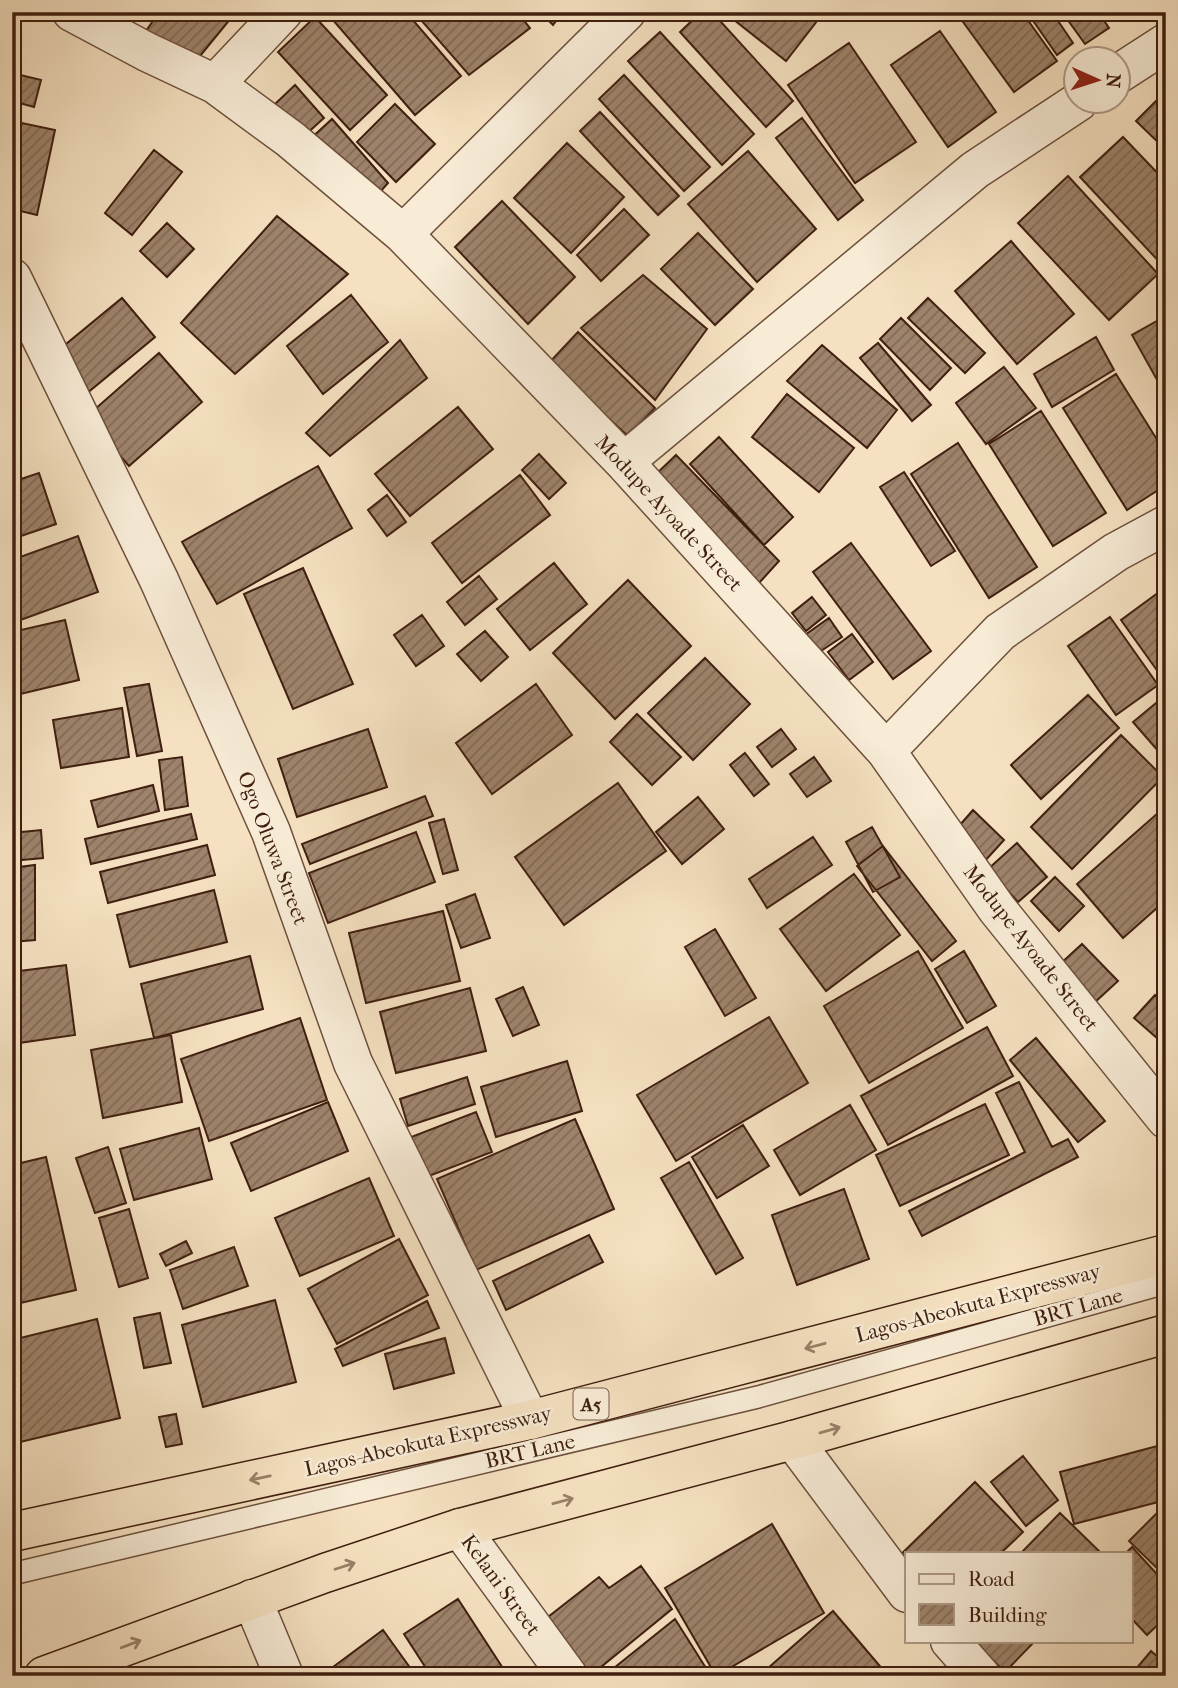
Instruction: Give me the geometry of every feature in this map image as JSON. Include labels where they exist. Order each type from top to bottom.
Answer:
[{"type":"highway","name":"Lagos-Abeokuta Expressway","points":[[12,1532],[530,1420],[1166,1254]]},
{"type":"highway","points":[[51,1675],[252,1599],[460,1528],[793,1440],[1166,1334]]},
{"type":"street","name":"Modupe Ayoade Street","points":[[72,12],[215,84],[290,139],[403,234],[624,462],[886,751],[997,909],[1166,1119]]},
{"type":"street","points":[[215,84],[283,12]]},
{"type":"street","points":[[403,234],[626,12]]},
{"type":"street","points":[[1132,65],[1166,43]]},
{"type":"street","points":[[624,462],[975,170],[1062,113]]},
{"type":"street","name":"Ogo Oluwa Street","points":[[12,278],[159,580],[271,832],[353,1063],[530,1420]]},
{"type":"street","points":[[886,751],[1000,632],[1116,552],[1166,525]]},
{"type":"street","points":[[793,1440],[905,1590]]},
{"type":"street","name":"Kelani Street","points":[[460,1528],[568,1676]]},
{"type":"street","points":[[252,1599],[284,1676]]},
{"type":"street","points":[[951,1642],[981,1676]]},
{"type":"lane","name":"BRT Lane","points":[[12,1574],[758,1397],[1166,1283]]},
{"type":"building","points":[[159,12],[236,12],[191,67],[146,31]]},
{"type":"building","points":[[326,12],[406,12],[461,76],[415,115]]},
{"type":"building","points":[[414,12],[517,12],[530,28],[469,75]]},
{"type":"building","points":[[540,12],[563,12],[553,25]]},
{"type":"building","points":[[701,12],[712,12],[793,101],[766,127],[680,32]]},
{"type":"building","points":[[724,12],[824,12],[786,61]]},
{"type":"building","points":[[962,12],[1022,12],[1057,61],[1014,92],[958,15]]},
{"type":"building","points":[[1027,12],[1052,12],[1073,43],[1062,46],[1062,51],[1057,55]]},
{"type":"building","points":[[1062,12],[1098,12],[1109,28],[1085,44]]},
{"type":"building","points":[[315,17],[387,95],[350,130],[278,52]]},
{"type":"building","points":[[940,31],[996,112],[948,147],[891,65]]},
{"type":"building","points":[[660,32],[754,134],[722,165],[628,61]]},
{"type":"building","points":[[849,43],[916,142],[855,183],[788,85]]},
{"type":"building","points":[[12,73],[41,80],[34,107],[12,101]]},
{"type":"building","points":[[624,75],[710,167],[684,191],[599,99]]},
{"type":"building","points":[[295,85],[324,118],[304,136],[274,105]]},
{"type":"building","points":[[1166,91],[1166,150],[1136,121]]},
{"type":"building","points":[[395,104],[435,144],[396,182],[357,142]]},
{"type":"building","points":[[600,112],[679,196],[658,215],[580,131]]},
{"type":"building","points":[[802,118],[863,200],[838,220],[776,138]]},
{"type":"building","points":[[332,119],[388,183],[372,201],[308,141]]},
{"type":"building","points":[[12,121],[55,130],[37,215],[12,209]]},
{"type":"building","points":[[1123,137],[1166,182],[1166,269],[1080,177]]},
{"type":"building","points":[[567,143],[624,197],[571,253],[514,198]]},
{"type":"building","points":[[154,150],[182,172],[132,235],[105,213]]},
{"type":"building","points":[[748,151],[816,229],[757,282],[688,204]]},
{"type":"building","points":[[1068,176],[1158,274],[1109,320],[1018,223]]},
{"type":"building","points":[[502,201],[575,277],[528,324],[455,247]]},
{"type":"building","points":[[624,209],[649,235],[601,281],[577,255]]},
{"type":"building","points":[[277,216],[348,274],[235,374],[181,323]]},
{"type":"building","points":[[167,223],[194,249],[167,277],[140,251]]},
{"type":"building","points":[[698,233],[753,289],[715,325],[661,269]]},
{"type":"building","points":[[1011,241],[1074,314],[1017,364],[955,291]]},
{"type":"building","points":[[643,275],[707,329],[655,400],[581,328]]},
{"type":"building","points":[[351,295],[388,342],[323,394],[287,346]]},
{"type":"building","points":[[122,298],[155,337],[86,394],[54,354]]},
{"type":"building","points":[[928,298],[985,353],[965,373],[908,318]]},
{"type":"building","points":[[1166,316],[1166,396],[1132,335]]},
{"type":"building","points":[[901,318],[951,368],[930,390],[880,339]]},
{"type":"building","points":[[578,332],[655,408],[628,436],[548,364]]},
{"type":"building","points":[[1096,337],[1114,370],[1052,407],[1034,374]]},
{"type":"building","points":[[400,340],[427,378],[330,456],[306,433]]},
{"type":"building","points":[[878,343],[931,405],[912,421],[860,358]]},
{"type":"building","points":[[822,345],[897,410],[867,448],[787,381]]},
{"type":"building","points":[[159,353],[202,402],[129,466],[86,417]]},
{"type":"building","points":[[1004,367],[1036,408],[986,444],[956,403]]},
{"type":"building","points":[[1116,374],[1166,454],[1166,485],[1127,510],[1063,408]]},
{"type":"building","points":[[787,394],[854,448],[819,492],[752,437]]},
{"type":"building","points":[[458,407],[493,449],[410,516],[375,474]]},
{"type":"building","points":[[1041,411],[1106,513],[1053,546],[989,444]]},
{"type":"building","points":[[12,424],[21,458],[12,461]]},
{"type":"building","points":[[719,437],[793,517],[764,545],[690,464]]},
{"type":"building","points":[[958,443],[1037,567],[989,598],[911,474]]},
{"type":"building","points":[[539,454],[566,483],[549,499],[522,470]]},
{"type":"building","points":[[676,455],[779,561],[759,583],[651,479]]},
{"type":"building","points":[[318,466],[352,528],[217,604],[182,542]]},
{"type":"building","points":[[904,472],[955,551],[931,566],[880,487]]},
{"type":"building","points":[[39,473],[56,524],[12,539],[12,482]]},
{"type":"building","points":[[520,475],[550,515],[462,583],[432,543]]},
{"type":"building","points":[[387,495],[406,522],[387,536],[368,510]]},
{"type":"building","points":[[78,536],[98,592],[12,623],[12,560]]},
{"type":"building","points":[[851,543],[931,651],[893,679],[813,572]]},
{"type":"building","points":[[554,563],[587,604],[530,650],[497,609]]},
{"type":"building","points":[[303,568],[353,684],[293,709],[244,594]]},
{"type":"building","points":[[479,576],[497,599],[465,625],[447,602]]},
{"type":"building","points":[[628,580],[691,646],[615,719],[553,653]]},
{"type":"building","points":[[1166,587],[1166,683],[1121,620]]},
{"type":"building","points":[[812,597],[826,615],[806,631],[792,613]]},
{"type":"building","points":[[422,615],[444,646],[416,666],[394,635]]},
{"type":"building","points":[[1110,617],[1158,685],[1116,715],[1068,646]]},
{"type":"building","points":[[829,618],[842,637],[818,653],[805,635]]},
{"type":"building","points":[[65,620],[79,680],[12,696],[12,632]]},
{"type":"building","points":[[485,631],[508,657],[481,681],[457,654]]},
{"type":"building","points":[[852,634],[873,662],[849,680],[828,652]]},
{"type":"building","points":[[705,658],[750,704],[693,760],[648,713]]},
{"type":"building","points":[[149,684],[162,751],[137,756],[124,688]]},
{"type":"building","points":[[536,684],[572,735],[492,794],[456,743]]},
{"type":"building","points":[[1088,695],[1119,728],[1041,799],[1011,765]]},
{"type":"building","points":[[1161,699],[1166,705],[1166,760],[1133,722]]},
{"type":"building","points":[[122,708],[129,757],[61,768],[53,720]]},
{"type":"building","points":[[637,714],[681,757],[652,785],[610,742]]},
{"type":"building","points":[[368,729],[387,787],[297,817],[278,759]]},
{"type":"building","points":[[781,729],[796,749],[772,767],[757,747]]},
{"type":"building","points":[[1121,735],[1163,777],[1072,869],[1031,827]]},
{"type":"building","points":[[745,753],[769,784],[754,796],[730,765]]},
{"type":"building","points":[[182,757],[188,806],[165,810],[159,760]]},
{"type":"building","points":[[814,757],[831,781],[807,797],[790,774]]},
{"type":"building","points":[[618,783],[666,851],[564,925],[515,857]]},
{"type":"building","points":[[153,785],[159,811],[98,827],[91,801]]},
{"type":"building","points":[[425,796],[433,816],[310,864],[302,844]]},
{"type":"building","points":[[698,797],[724,829],[682,864],[656,832]]},
{"type":"building","points":[[1166,806],[1166,900],[1123,938],[1077,884]]},
{"type":"building","points":[[973,810],[1004,840],[983,863],[952,834]]},
{"type":"building","points":[[191,814],[197,839],[91,864],[85,839]]},
{"type":"building","points":[[444,819],[458,870],[443,874],[429,823]]},
{"type":"building","points":[[872,827],[900,877],[873,892],[846,842]]},
{"type":"building","points":[[41,830],[43,858],[12,861],[12,833]]},
{"type":"building","points":[[416,832],[435,882],[328,923],[309,873]]},
{"type":"building","points":[[813,837],[832,865],[767,908],[749,879]]},
{"type":"building","points":[[1017,843],[1047,877],[1018,902],[988,869]]},
{"type":"building","points":[[207,845],[215,875],[108,903],[100,872]]},
{"type":"building","points":[[883,846],[956,941],[932,961],[857,866]]},
{"type":"building","points":[[35,865],[35,940],[12,942],[12,868]]},
{"type":"building","points":[[854,874],[900,935],[826,991],[780,929]]},
{"type":"building","points":[[1055,877],[1084,906],[1059,931],[1031,901]]},
{"type":"building","points":[[214,890],[227,942],[130,967],[117,915]]},
{"type":"building","points":[[475,894],[490,938],[461,948],[446,905]]},
{"type":"building","points":[[443,911],[460,981],[366,1003],[349,933]]},
{"type":"building","points":[[715,929],[756,998],[725,1016],[685,947]]},
{"type":"building","points":[[1082,944],[1118,981],[1094,1003],[1059,965]]},
{"type":"building","points":[[918,951],[963,1028],[869,1083],[824,1006]]},
{"type":"building","points":[[964,951],[996,1006],[967,1023],[935,969]]},
{"type":"building","points":[[250,956],[263,1009],[154,1038],[141,984]]},
{"type":"building","points":[[66,965],[75,1035],[12,1044],[12,972]]},
{"type":"building","points":[[523,987],[539,1025],[513,1036],[496,999]]},
{"type":"building","points":[[470,988],[486,1051],[396,1073],[380,1012]]},
{"type":"building","points":[[1155,995],[1166,1005],[1166,1046],[1134,1018]]},
{"type":"building","points":[[769,1017],[808,1083],[676,1161],[637,1095]]},
{"type":"building","points":[[300,1018],[327,1100],[209,1141],[181,1059]]},
{"type":"building","points":[[987,1027],[1013,1076],[888,1145],[861,1096]]},
{"type":"building","points":[[171,1035],[182,1102],[103,1118],[91,1050]]},
{"type":"building","points":[[1036,1038],[1105,1121],[1078,1142],[1010,1060]]},
{"type":"building","points":[[567,1061],[582,1111],[496,1137],[481,1087]]},
{"type":"building","points":[[467,1077],[475,1104],[408,1126],[400,1099]]},
{"type":"building","points":[[1019,1082],[1052,1147],[1068,1139],[1078,1157],[922,1236],[909,1211],[1025,1152],[996,1093]]},
{"type":"building","points":[[328,1102],[348,1151],[251,1191],[231,1143]]},
{"type":"building","points":[[985,1104],[1009,1155],[900,1206],[876,1155]]},
{"type":"building","points":[[850,1105],[876,1150],[800,1195],[774,1150]]},
{"type":"building","points":[[476,1112],[492,1152],[421,1179],[406,1139]]},
{"type":"building","points":[[575,1119],[614,1209],[476,1270],[437,1179]]},
{"type":"building","points":[[743,1125],[769,1166],[717,1198],[692,1157]]},
{"type":"building","points":[[199,1128],[212,1179],[134,1200],[120,1149]]},
{"type":"building","points":[[108,1147],[126,1203],[95,1213],[76,1158]]},
{"type":"building","points":[[46,1157],[76,1290],[12,1305],[12,1165]]},
{"type":"building","points":[[689,1162],[743,1258],[716,1274],[661,1178]]},
{"type":"building","points":[[369,1178],[394,1236],[300,1276],[275,1218]]},
{"type":"building","points":[[844,1189],[869,1259],[797,1285],[772,1215]]},
{"type":"building","points":[[129,1209],[148,1278],[119,1287],[99,1218]]},
{"type":"building","points":[[589,1235],[603,1262],[506,1310],[493,1281]]},
{"type":"building","points":[[399,1239],[428,1295],[337,1344],[308,1289]]},
{"type":"building","points":[[186,1241],[192,1253],[166,1266],[160,1254]]},
{"type":"building","points":[[234,1247],[248,1286],[183,1309],[170,1270]]},
{"type":"building","points":[[275,1300],[296,1382],[203,1407],[182,1325]]},
{"type":"building","points":[[427,1301],[439,1328],[343,1366],[335,1349]]},
{"type":"building","points":[[160,1313],[171,1363],[144,1368],[134,1318]]},
{"type":"building","points":[[97,1319],[120,1418],[12,1444],[12,1340]]},
{"type":"building","points":[[445,1338],[454,1373],[394,1389],[385,1354]]},
{"type":"building","points":[[176,1414],[182,1444],[166,1447],[159,1417]]},
{"type":"building","points":[[1161,1445],[1166,1462],[1166,1500],[1074,1524],[1060,1472]]},
{"type":"building","points":[[1023,1456],[1058,1500],[1026,1526],[991,1482]]},
{"type":"building","points":[[975,1482],[1023,1532],[1002,1552],[905,1552],[905,1580],[890,1565]]},
{"type":"building","points":[[1164,1506],[1166,1508],[1166,1577],[1129,1541]]},
{"type":"building","points":[[1060,1513],[1100,1552],[1022,1552]]},
{"type":"building","points":[[772,1524],[824,1613],[716,1676],[665,1588]]},
{"type":"building","points":[[1132,1547],[1166,1584],[1166,1617],[1147,1635],[1132,1619],[1132,1552],[1127,1552]]},
{"type":"building","points":[[641,1566],[672,1609],[590,1676],[571,1676],[534,1628],[599,1577],[609,1588]]},
{"type":"building","points":[[458,1599],[508,1676],[431,1676],[404,1634]]},
{"type":"building","points":[[833,1611],[884,1671],[878,1676],[759,1676]]},
{"type":"building","points":[[675,1619],[711,1676],[604,1676]]},
{"type":"building","points":[[383,1630],[416,1676],[327,1676],[325,1673]]},
{"type":"building","points":[[974,1642],[1034,1642],[1005,1672]]},
{"type":"building","points":[[1151,1651],[1166,1664],[1166,1676],[1130,1676]]}]
